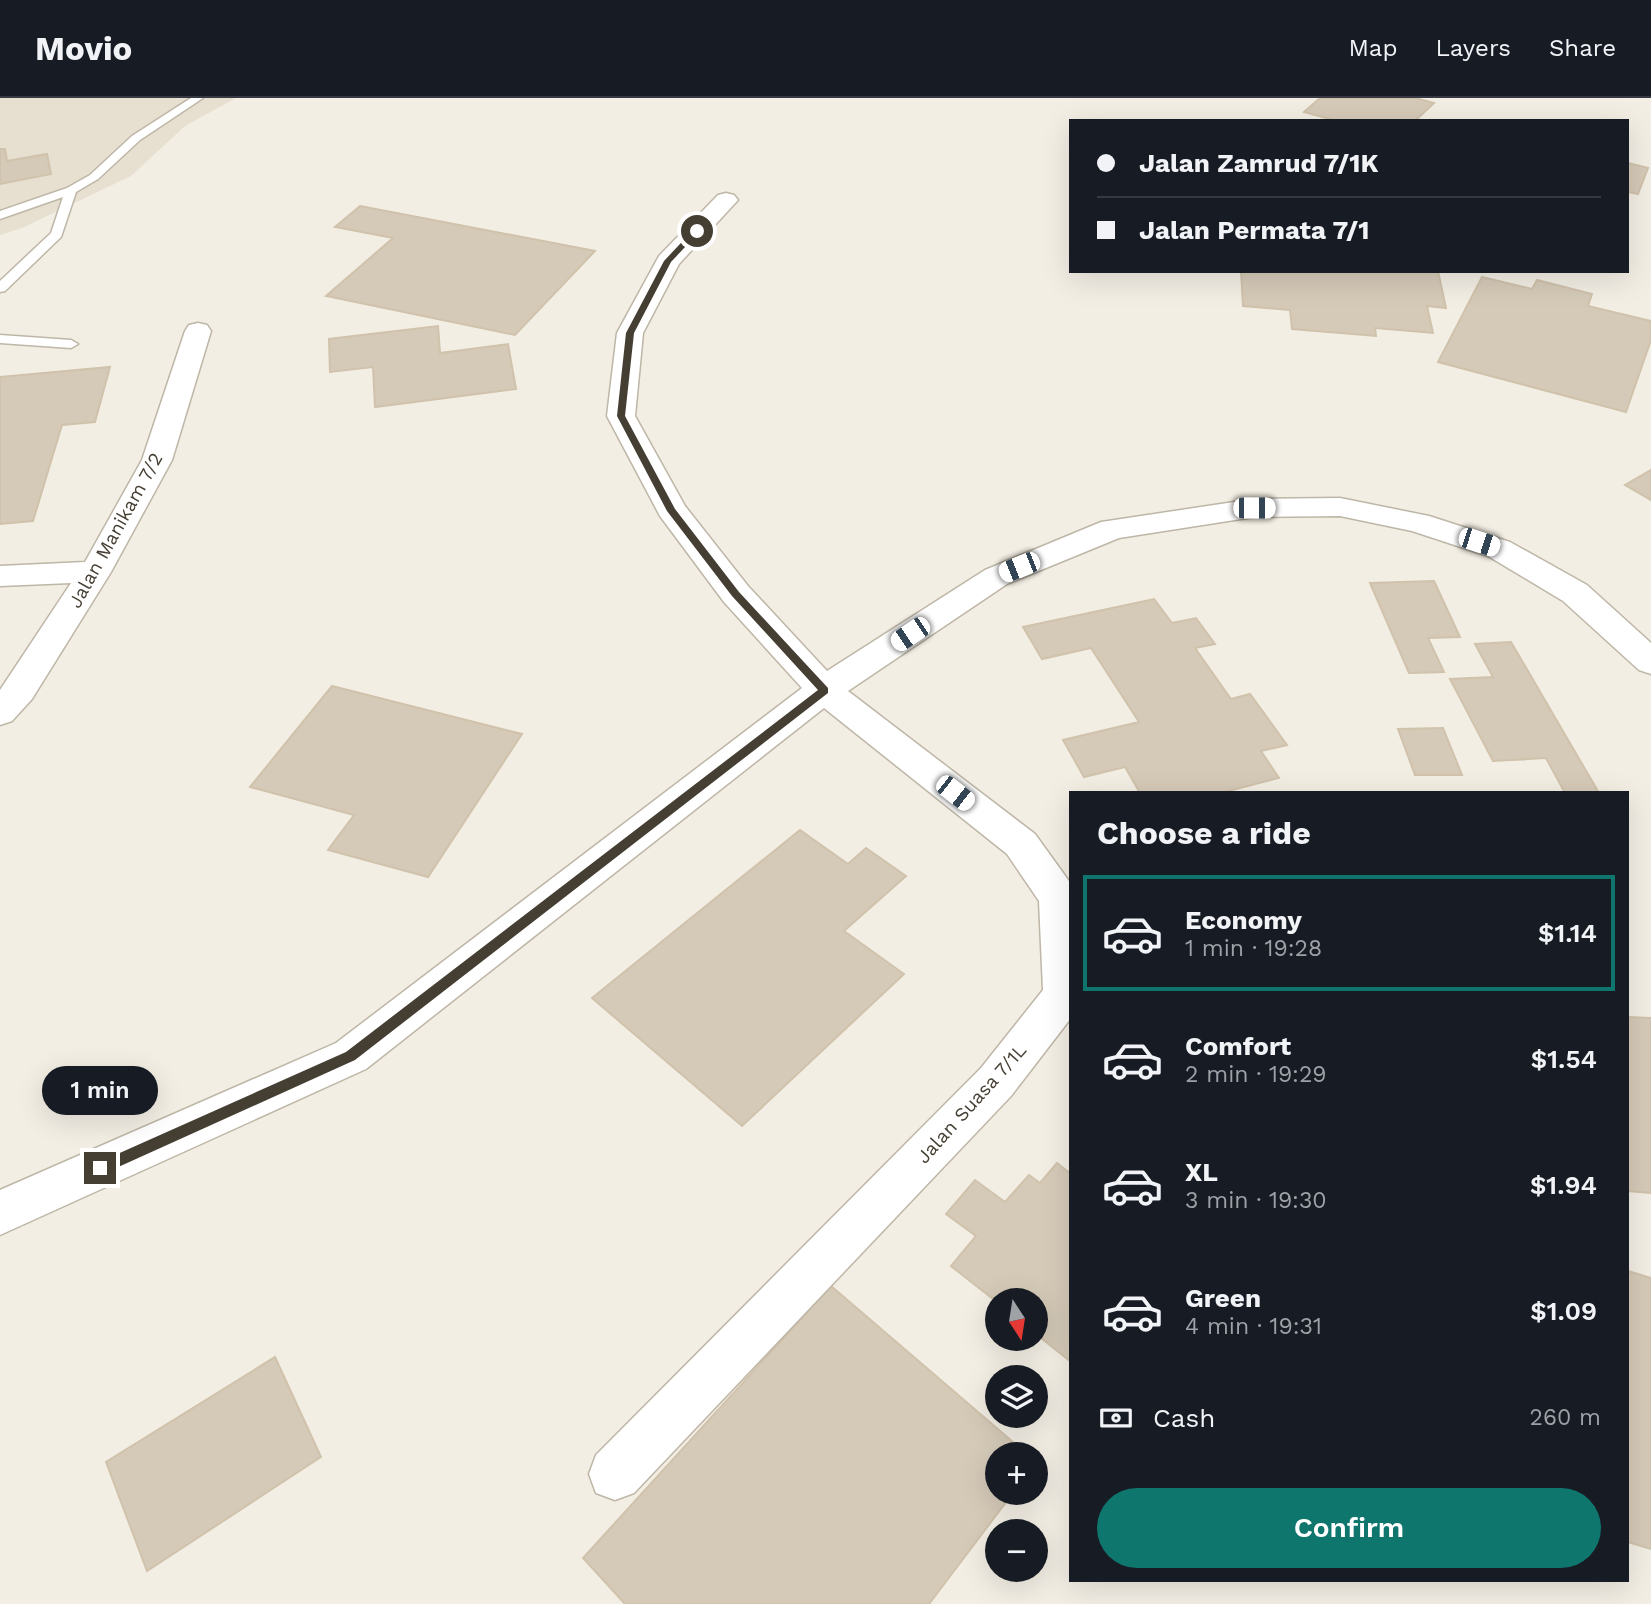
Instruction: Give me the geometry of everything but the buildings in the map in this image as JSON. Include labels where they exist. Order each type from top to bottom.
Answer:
[{"type":"street","name":"Jalan Suasa 7/1L","points":[[615,1474],[996,1082],[1064,995],[1059,898],[1021,844],[824,690],[736,594],[671,509],[621,416],[630,333],[668,261],[726,200]]},
{"type":"street","name":"Jalan Manikam 7/2","points":[[0,712],[20,690],[96,572],[158,460],[198,331]]},
{"type":"street","points":[[0,1213],[351,1056],[824,690],[996,577],[1112,529],[1254,508],[1340,507],[1418,523],[1499,549],[1575,593],[1651,662]]},
{"type":"street","points":[[0,576],[96,572]]},
{"type":"lane","points":[[0,215],[71,190],[94,177],[136,138],[198,98]]},
{"type":"lane","points":[[0,288],[57,234],[71,190]]},
{"type":"lane","points":[[0,339],[71,344]]},
{"type":"shaded area","points":[[0,98],[236,98],[185,126],[131,176],[22,228],[0,235]]},
{"type":"route","points":[[100,1168],[351,1056],[824,690],[736,594],[671,509],[621,416],[630,333],[668,261],[697,231]]}]
